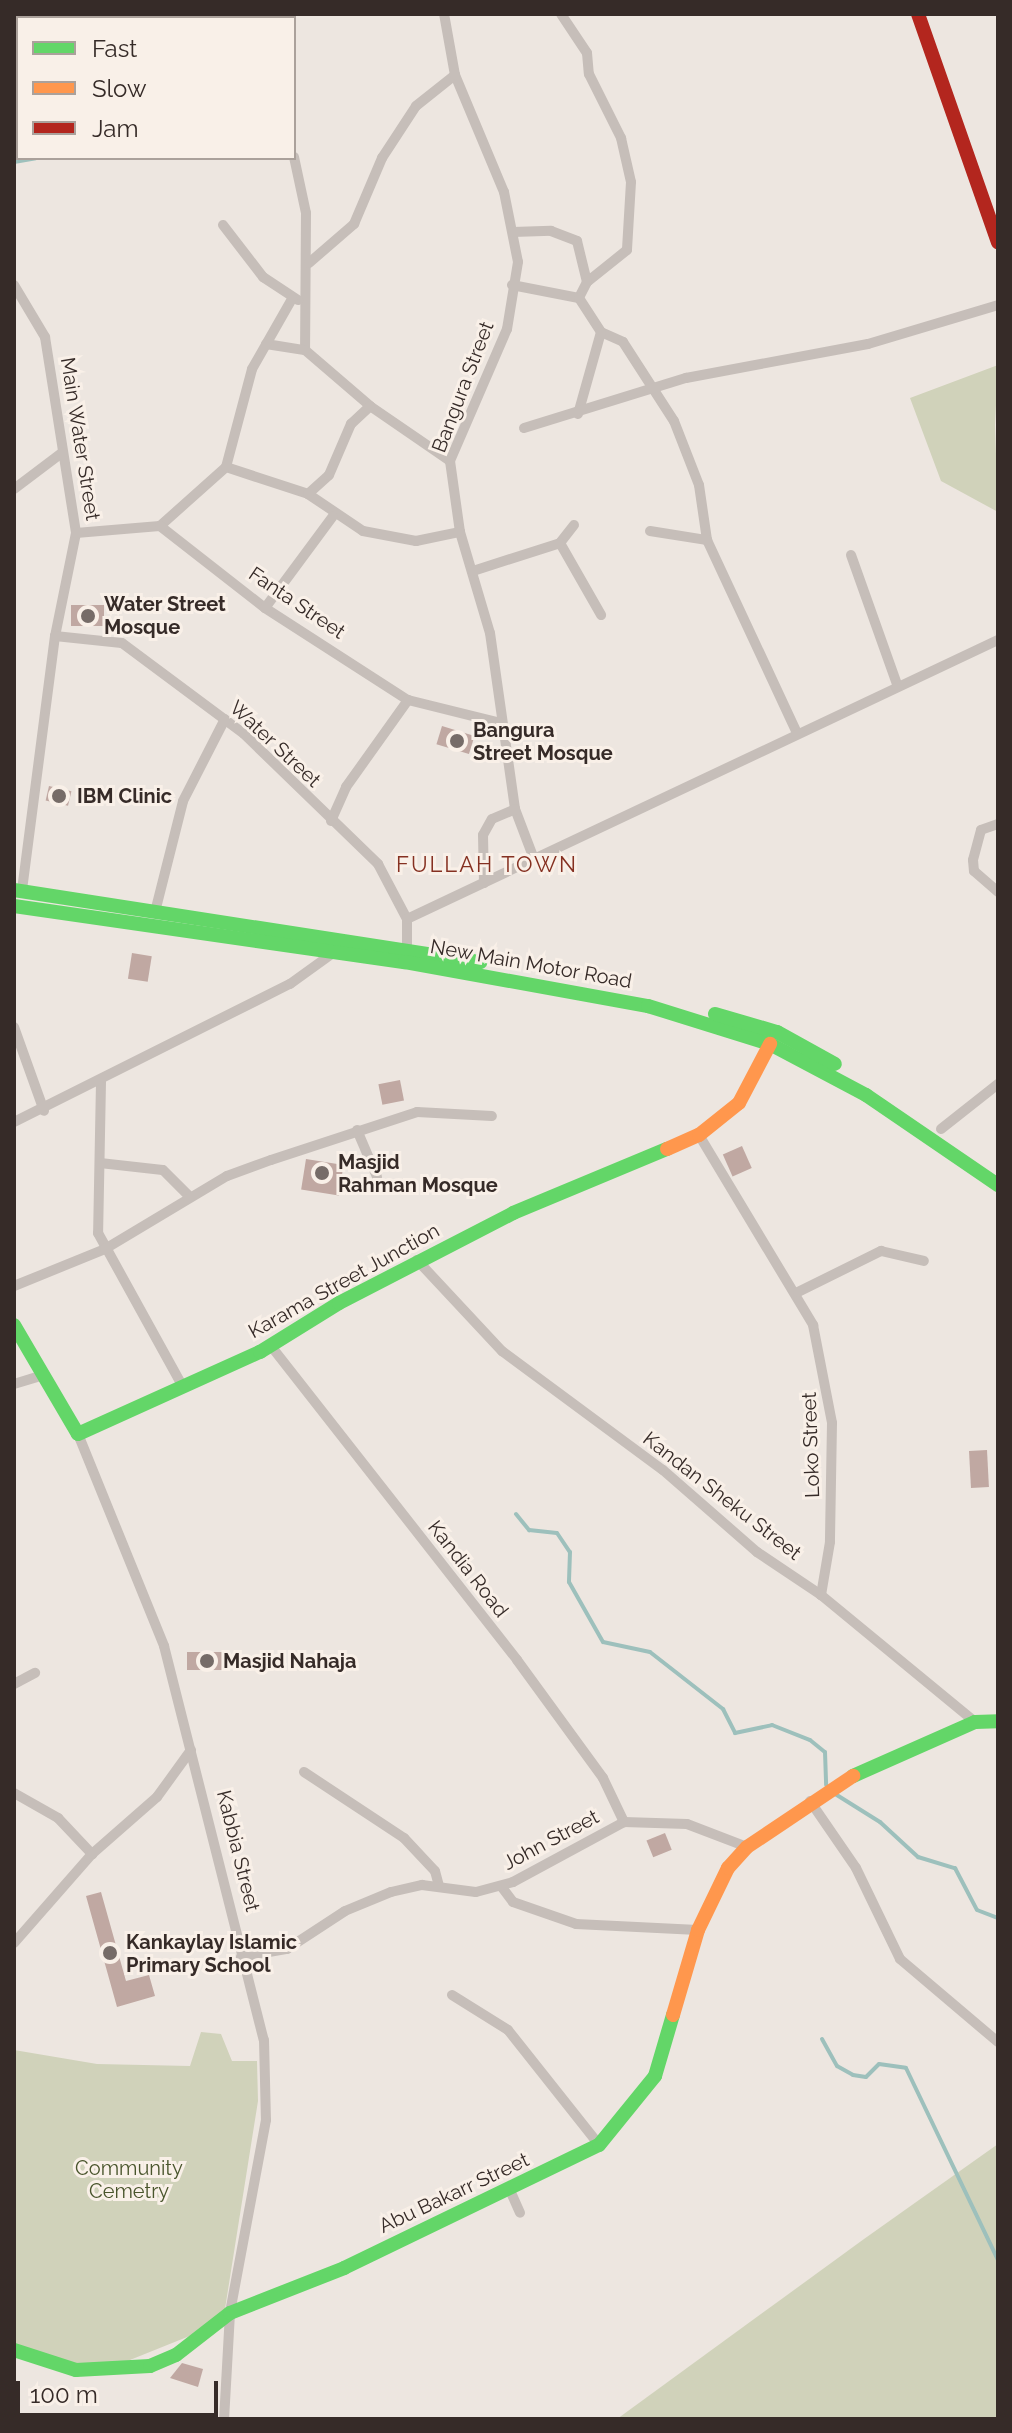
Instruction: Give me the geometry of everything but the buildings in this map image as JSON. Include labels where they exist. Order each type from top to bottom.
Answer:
[{"type":"main road","points":[[918,14],[998,242]]},
{"type":"main road","name":"New Main Motor Road","points":[[18,890],[407,948],[650,995],[777,1032],[941,1129],[998,1170]]},
{"type":"main road","name":"New Main Motor Road","points":[[14,906],[335,952],[648,1006],[770,1044],[866,1095],[998,1185]]},
{"type":"main road","name":"Karama Street Junction","points":[[78,1434],[271,1346],[417,1260],[699,1135],[739,1103],[770,1044]]},
{"type":"main road","name":"Kabbia Street","points":[[14,1325],[40,1376],[78,1434]]},
{"type":"main road","points":[[975,1722],[998,1721]]},
{"type":"main road","name":"Abu Bakarr Street","points":[[14,2350],[76,2370],[150,2366],[176,2355],[230,2313],[344,2268],[599,2145],[655,2076],[698,1930],[728,1868],[747,1847],[810,1801],[975,1722]]},
{"type":"street","name":"Bangura Street","points":[[444,14],[455,75],[477,118],[513,232],[518,262],[507,329],[450,461],[460,532],[490,633],[515,809],[534,859]]},
{"type":"street","points":[[561,14],[587,53],[589,74],[621,138],[631,182],[627,250],[587,282],[579,298]]},
{"type":"street","points":[[309,263],[354,224],[382,158],[416,106],[455,75]]},
{"type":"street","points":[[294,160],[309,263],[304,302],[305,350]]},
{"type":"street","points":[[223,225],[263,277],[292,299],[304,302]]},
{"type":"street","points":[[513,232],[551,231],[577,241],[587,282]]},
{"type":"street","name":"Main Water Street","points":[[14,285],[45,337],[76,533],[55,636],[18,890]]},
{"type":"street","points":[[512,285],[579,298],[601,332],[623,342],[686,448],[707,540],[797,733]]},
{"type":"street","points":[[76,533],[160,526],[226,467],[252,369],[292,299]]},
{"type":"street","points":[[524,428],[652,393],[686,378],[868,344],[998,305]]},
{"type":"street","points":[[578,414],[601,332]]},
{"type":"street","points":[[266,344],[305,350],[370,406],[450,461]]},
{"type":"street","points":[[308,494],[329,475],[351,424],[370,406]]},
{"type":"street","points":[[14,489],[63,452]]},
{"type":"street","points":[[226,467],[308,494],[333,516],[363,531],[416,541],[460,532]]},
{"type":"street","points":[[265,608],[333,516]]},
{"type":"street","points":[[473,571],[560,543],[574,525]]},
{"type":"street","name":"Fanta Street","points":[[160,526],[265,608],[408,700],[501,723]]},
{"type":"street","points":[[650,531],[707,540]]},
{"type":"street","points":[[560,543],[601,615]]},
{"type":"street","points":[[851,555],[897,684]]},
{"type":"street","name":"Water Street","points":[[55,636],[122,643],[225,719],[378,864],[407,919],[407,948]]},
{"type":"street","points":[[407,919],[897,684],[998,640]]},
{"type":"street","points":[[331,821],[346,787],[408,700]]},
{"type":"street","points":[[155,912],[183,801],[225,719]]},
{"type":"street","points":[[484,883],[483,835],[492,819],[515,809]]},
{"type":"street","points":[[998,824],[981,830],[973,860],[974,871],[998,892]]},
{"type":"street","points":[[14,906],[14,920]]},
{"type":"street","points":[[14,1122],[44,1111],[290,984],[335,952]]},
{"type":"street","points":[[14,1027],[44,1111]]},
{"type":"street","points":[[101,1082],[98,1233],[150,1318],[183,1387]]},
{"type":"street","points":[[941,1129],[998,1084]]},
{"type":"street","points":[[14,1286],[105,1249],[227,1176],[417,1112],[492,1116]]},
{"type":"street","points":[[357,1130],[377,1177]]},
{"type":"street","name":"Loko Street","points":[[699,1135],[798,1292],[823,1361],[832,1423],[830,1542],[821,1595]]},
{"type":"street","points":[[100,1163],[163,1170],[190,1197]]},
{"type":"street","points":[[798,1292],[881,1251],[924,1261]]},
{"type":"street","name":"Kandan Sheku Street","points":[[417,1260],[502,1351],[663,1470],[757,1552],[821,1595],[975,1722]]},
{"type":"street","name":"Kandia Road","points":[[271,1346],[517,1660],[603,1778],[624,1822]]},
{"type":"street","points":[[14,1384],[40,1376]]},
{"type":"street","name":"Kabbia Street","points":[[78,1434],[164,1646],[264,2040],[266,2120],[230,2313],[224,2419]]},
{"type":"street","points":[[14,1684],[35,1673]]},
{"type":"street","points":[[14,1943],[92,1854],[157,1797],[191,1750]]},
{"type":"street","points":[[304,1772],[404,1838],[435,1871],[439,1886]]},
{"type":"street","points":[[14,1793],[58,1818],[92,1854]]},
{"type":"street","points":[[810,1801],[856,1868],[900,1959],[998,2042]]},
{"type":"street","name":"John Street","points":[[241,1957],[287,1949],[345,1911],[391,1892],[439,1886],[476,1892],[501,1886],[624,1822],[687,1824],[747,1847]]},
{"type":"street","points":[[501,1886],[513,1902],[576,1924],[698,1930]]},
{"type":"street","points":[[452,1995],[508,2030],[599,2145]]},
{"type":"street","points":[[509,2188],[520,2213]]},
{"type":"green space","points":[[998,365],[995,425],[998,512],[941,481],[910,398]]},
{"type":"green space","name":"Community Cemetry","points":[[201,2032],[221,2034],[232,2061],[257,2061],[258,2101],[224,2315],[197,2333],[120,2364],[55,2366],[14,2355],[14,2050],[97,2064],[190,2066]]},
{"type":"green space","points":[[998,2144],[998,2419],[617,2419],[864,2239]]},
{"type":"waterway","points":[[14,162],[25,160]]},
{"type":"waterway","points":[[516,1514],[529,1530],[557,1533],[570,1552],[569,1582],[603,1642],[650,1652],[723,1709],[735,1733],[772,1725],[810,1740],[825,1752],[826,1785]]},
{"type":"waterway","points":[[832,1792],[880,1822],[918,1857],[955,1868],[977,1910],[998,1918]]},
{"type":"waterway","points":[[822,2039],[837,2066],[853,2075],[866,2077],[879,2064],[906,2068],[998,2260]]},
{"type":"traffic: fast","points":[[14,890],[480,962]]},
{"type":"traffic: fast","points":[[14,906],[405,962],[648,1006],[770,1044],[866,1095],[998,1185]]},
{"type":"traffic: fast","points":[[715,1014],[777,1032],[835,1064]]},
{"type":"traffic: fast","points":[[14,1325],[78,1434],[260,1352],[339,1303],[513,1213],[667,1149]]},
{"type":"traffic: fast","points":[[853,1776],[975,1722],[998,1721]]},
{"type":"traffic: fast","points":[[14,2350],[76,2370],[150,2366],[176,2355],[230,2313],[344,2268],[599,2145],[655,2076],[673,2015]]},
{"type":"traffic: slow","points":[[667,1149],[699,1135],[739,1103],[770,1044]]},
{"type":"traffic: slow","points":[[673,2015],[698,1930],[728,1868],[747,1847],[853,1776]]},
{"type":"traffic: jam","points":[[918,14],[998,242]]},
{"type":"place","name":"Water Street Mosque","points":[[88,616]]},
{"type":"place","name":"Bangura Street Mosque","points":[[457,741]]},
{"type":"place","name":"IBM Clinic","points":[[59,796]]},
{"type":"place","name":"Masjid Rahman Mosque","points":[[322,1173]]},
{"type":"place","name":"Masjid Nahaja","points":[[207,1661]]},
{"type":"place","name":"Kankaylay Islamic Primary School","points":[[110,1953]]},
{"type":"district","name":"FULLAH TOWN","points":[[487,865]]}]
